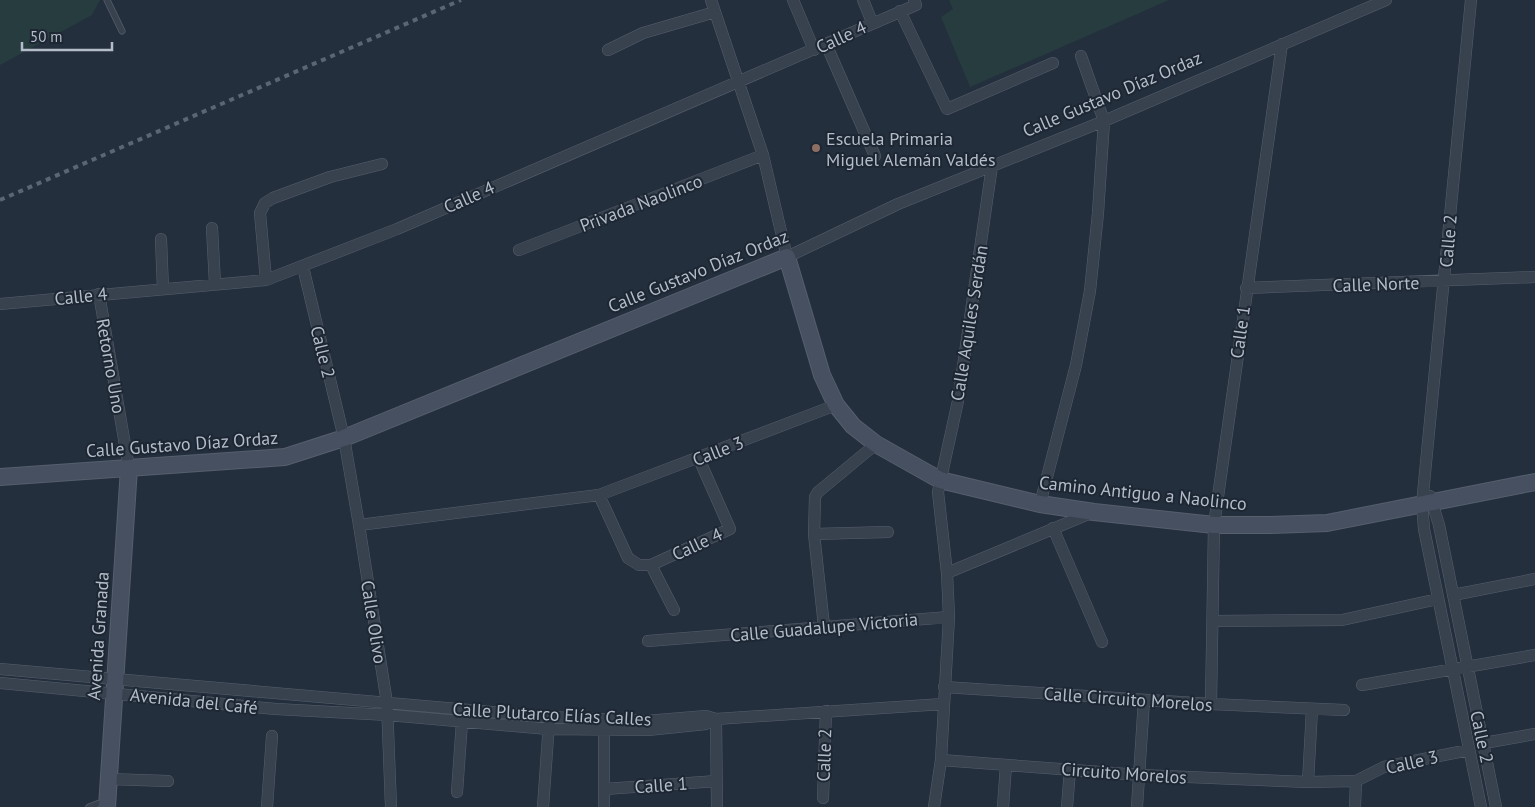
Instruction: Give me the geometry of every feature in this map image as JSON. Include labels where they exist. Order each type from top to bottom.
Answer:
[{"type":"main road","name":"Camino Antiguo a Naolinco","points":[[787,257],[822,375],[836,405],[853,426],[876,444],[940,480],[1040,504],[1214,525],[1327,523],[1535,482]]},
{"type":"main road","name":"Calle Gustavo Díaz Ordaz","points":[[0,477],[285,457],[344,438],[787,257]]},
{"type":"main road","name":"Avenida Granada","points":[[107,804],[129,468]]},
{"type":"street","name":"Camino Antiguo a Naolinco","points":[[711,0],[763,156],[787,257]]},
{"type":"street","points":[[793,0],[814,50]]},
{"type":"street","points":[[863,0],[872,22]]},
{"type":"street","name":"Calle Gustavo Díaz Ordaz","points":[[787,257],[898,204],[1104,121],[1282,44],[1367,3],[1386,0]]},
{"type":"street","name":"Calle 2","points":[[1471,0],[1425,483],[1427,502],[1453,595],[1496,807]]},
{"type":"street","name":"Calle 4","points":[[0,304],[266,280],[397,229],[739,80],[814,50],[872,22],[900,11],[915,2]]},
{"type":"street","points":[[900,11],[946,109],[1054,63]]},
{"type":"street","points":[[608,50],[642,34],[715,12]]},
{"type":"street","points":[[826,44],[875,156]]},
{"type":"street","name":"Calle 1","points":[[1212,704],[1214,525],[1282,44]]},
{"type":"street","points":[[1040,504],[1076,365],[1090,291],[1098,213],[1104,121],[1081,56]]},
{"type":"street","name":"Privada Naolinco","points":[[519,250],[763,156]]},
{"type":"street","points":[[266,280],[260,213],[265,203],[273,198],[330,177],[382,164]]},
{"type":"street","name":"Calle Aquiles Serdán","points":[[934,807],[940,760],[949,617],[947,573],[938,503],[940,480],[958,401],[992,166]]},
{"type":"street","points":[[212,228],[215,284]]},
{"type":"street","points":[[161,239],[163,289]]},
{"type":"street","name":"Calle 2","points":[[303,267],[344,438]]},
{"type":"street","name":"Calle Norte","points":[[1246,288],[1444,282],[1535,277]]},
{"type":"street","name":"Retorno Uno","points":[[99,294],[129,468]]},
{"type":"street","name":"Calle 3","points":[[359,525],[599,495],[836,405]]},
{"type":"street","name":"Calle Olivo","points":[[344,438],[387,703],[392,807]]},
{"type":"street","points":[[824,626],[814,534],[814,502],[818,492],[876,444]]},
{"type":"street","name":"Calle 4","points":[[651,565],[730,528],[698,459]]},
{"type":"street","points":[[599,495],[628,558],[639,565],[651,565],[674,610]]},
{"type":"street","name":"Calle 2","points":[[1427,502],[1424,529],[1481,807]]},
{"type":"street","points":[[947,573],[1094,512]]},
{"type":"street","points":[[1052,528],[1102,642]]},
{"type":"street","points":[[814,534],[888,532]]},
{"type":"street","points":[[1453,595],[1535,579]]},
{"type":"street","points":[[1213,621],[1342,620],[1438,599]]},
{"type":"street","name":"Calle Guadalupe Victoria","points":[[648,641],[949,617]]},
{"type":"street","points":[[1362,685],[1535,655]]},
{"type":"street","name":"Avenida del Café","points":[[0,669],[276,709],[388,716]]},
{"type":"street","name":"Avenida del Café","points":[[0,683],[116,685],[276,694],[387,703]]},
{"type":"street","name":"Calle Circuito Morelos","points":[[944,687],[1212,704],[1344,710]]},
{"type":"street","points":[[276,694],[276,709]]},
{"type":"street","points":[[1137,807],[1144,700]]},
{"type":"street","name":"Calle Plutarco Elías Calles","points":[[387,703],[549,717],[604,725]]},
{"type":"street","name":"Calle Plutarco Elías Calles","points":[[388,716],[548,729],[706,716],[716,719],[943,704]]},
{"type":"street","points":[[1308,782],[1312,709]]},
{"type":"street","name":"Calle 2","points":[[823,798],[826,711]]},
{"type":"street","points":[[543,807],[549,717]]},
{"type":"street","points":[[716,719],[717,807]]},
{"type":"street","points":[[457,792],[462,722]]},
{"type":"street","points":[[604,725],[604,807]]},
{"type":"street","points":[[1484,743],[1535,734]]},
{"type":"street","points":[[266,807],[272,736]]},
{"type":"street","name":"Calle 3","points":[[1356,781],[1384,767],[1469,750]]},
{"type":"street","name":"Circuito Morelos","points":[[940,760],[1140,775],[1308,782],[1356,781]]},
{"type":"street","points":[[1003,807],[1006,765]]},
{"type":"street","points":[[1067,807],[1070,770]]},
{"type":"street","points":[[108,779],[168,782]]},
{"type":"street","name":"Calle 1","points":[[605,789],[717,781]]},
{"type":"street","points":[[1355,807],[1356,781]]},
{"type":"lane","points":[[107,0],[122,31]]},
{"type":"lane","points":[[89,807],[107,804]]},
{"type":"green space","points":[[0,0],[100,0],[92,15],[0,65]]},
{"type":"green space","points":[[949,0],[1169,0],[970,87],[941,17],[953,9]]},
{"type":"railway","points":[[0,200],[461,0]]},
{"type":"place","name":"Escuela Primaria Miguel Alemán Valdés","points":[[816,148]]}]
